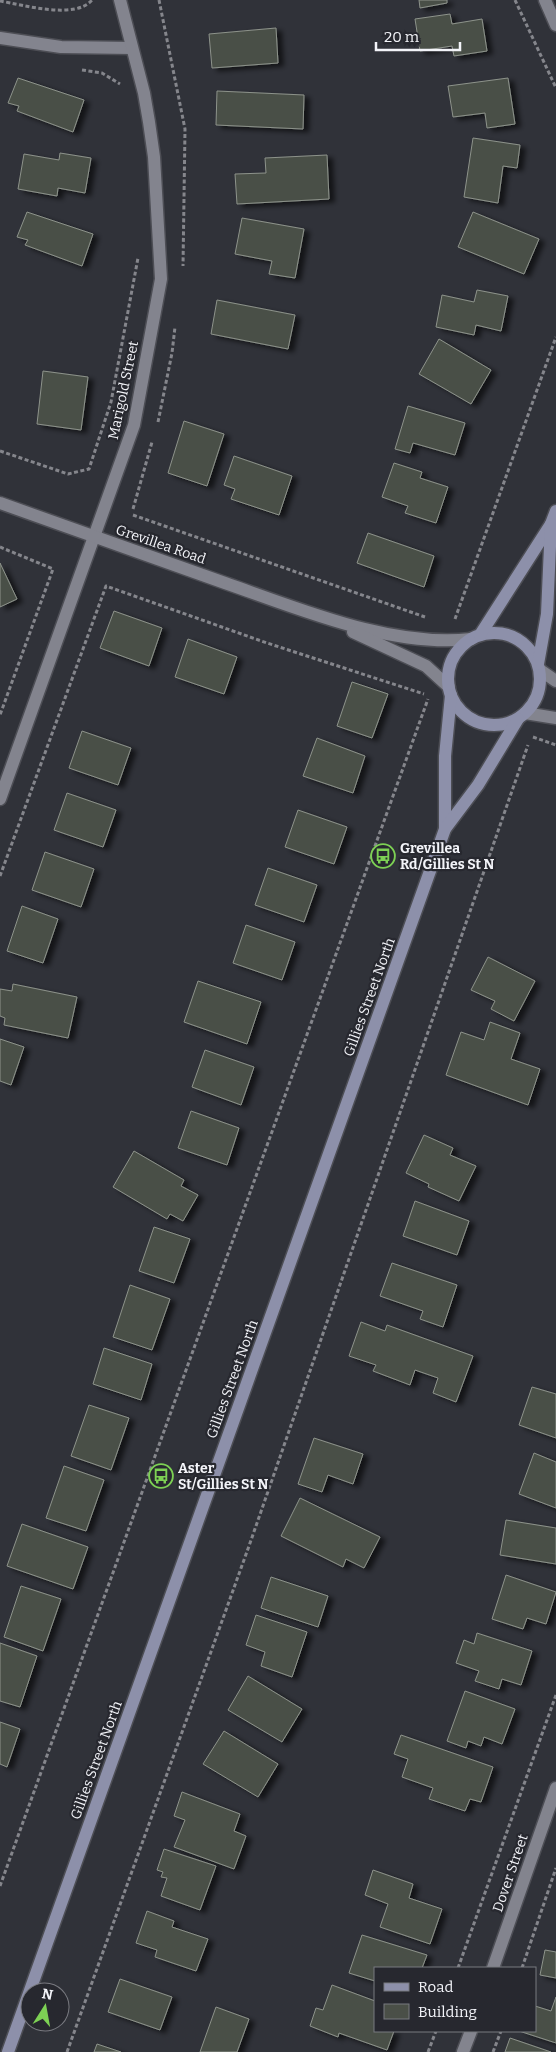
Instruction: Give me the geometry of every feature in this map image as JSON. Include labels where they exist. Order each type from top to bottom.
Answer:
[{"type":"main road","name":"Gillies Street North","points":[[8,2052],[445,829],[478,785],[495,754],[521,716],[536,698],[539,689],[539,667],[547,614],[552,524],[556,511]]},
{"type":"main road","name":"Gillies Street North","points":[[445,829],[445,756],[450,691],[448,673],[452,660],[460,648],[475,637],[552,524]]},
{"type":"main road","points":[[475,637],[496,633],[518,640],[530,650],[539,667]]},
{"type":"main road","points":[[450,691],[459,709],[479,722],[503,724],[521,716]]},
{"type":"street","name":"Marigold Street","points":[[0,799],[134,425],[161,279],[152,140],[144,93],[120,0]]},
{"type":"street","points":[[545,0],[556,25]]},
{"type":"street","points":[[0,38],[61,48],[132,48]]},
{"type":"street","name":"Grevillea Road","points":[[0,503],[312,613],[373,631],[405,638],[438,642],[475,637]]},
{"type":"street","name":"Grevillea Road","points":[[312,613],[420,662],[432,671],[450,691]]},
{"type":"street","points":[[539,667],[556,681]]},
{"type":"street","points":[[521,716],[556,718]]},
{"type":"street","name":"Dover Street","points":[[492,1967],[556,1788]]},
{"type":"street","points":[[463,2052],[470,2032]]},
{"type":"path","points":[[0,1],[69,12],[87,6],[92,0]]},
{"type":"path","points":[[159,0],[173,65]]},
{"type":"path","points":[[515,0],[556,88]]},
{"type":"path","points":[[0,451],[68,474],[89,469],[111,402],[139,250]]},
{"type":"path","points":[[452,626],[556,338]]},
{"type":"path","points":[[133,515],[434,620]]},
{"type":"path","points":[[0,547],[53,569],[0,715]]},
{"type":"path","points":[[0,876],[106,586],[267,643],[429,696],[0,1886]]},
{"type":"path","points":[[67,2052],[243,1564],[531,736],[556,745]]},
{"type":"path","points":[[458,1967],[556,1695]]},
{"type":"path","points":[[522,1967],[556,1868]]},
{"type":"path","points":[[428,2052],[436,2032]]},
{"type":"path","points":[[493,2052],[501,2032]]},
{"type":"building","points":[[419,0],[447,0],[447,3],[420,8]]},
{"type":"building","points":[[450,14],[452,24],[482,19],[487,51],[454,56],[452,46],[420,51],[415,19]]},
{"type":"building","points":[[276,28],[278,63],[212,68],[209,34]]},
{"type":"building","points":[[18,78],[84,100],[73,132],[17,111],[19,106],[8,103]]},
{"type":"building","points":[[508,78],[515,124],[487,128],[485,113],[453,117],[448,86]]},
{"type":"building","points":[[217,91],[304,95],[303,129],[216,125]]},
{"type":"building","points":[[473,138],[520,145],[517,168],[503,166],[498,203],[464,197]]},
{"type":"building","points":[[60,153],[91,158],[85,193],[58,188],[57,196],[18,189],[24,154],[59,160]]},
{"type":"building","points":[[327,155],[329,199],[237,204],[235,174],[266,173],[265,158]]},
{"type":"building","points":[[27,212],[93,234],[82,266],[25,245],[28,240],[17,237]]},
{"type":"building","points":[[473,212],[539,239],[524,274],[458,247]]},
{"type":"building","points":[[242,218],[304,229],[295,278],[269,274],[272,261],[235,254]]},
{"type":"building","points":[[477,290],[508,296],[501,331],[476,325],[474,335],[436,327],[442,295],[474,302]]},
{"type":"building","points":[[217,300],[295,315],[288,349],[211,334]]},
{"type":"building","points":[[439,339],[491,370],[471,404],[419,374]]},
{"type":"building","points":[[43,371],[88,377],[81,430],[37,424]]},
{"type":"building","points":[[408,406],[465,423],[455,455],[413,443],[410,453],[395,449]]},
{"type":"building","points":[[184,421],[224,434],[207,486],[168,473]]},
{"type":"building","points":[[234,456],[292,476],[279,515],[231,499],[235,489],[224,485]]},
{"type":"building","points":[[394,463],[422,472],[420,478],[448,487],[436,523],[405,513],[408,506],[382,497]]},
{"type":"building","points":[[368,533],[434,556],[424,587],[357,563]]},
{"type":"building","points":[[0,563],[17,599],[0,607]]},
{"type":"building","points":[[114,611],[162,628],[149,666],[100,648]]},
{"type":"building","points":[[188,639],[237,657],[224,694],[175,677]]},
{"type":"building","points":[[352,682],[388,694],[372,738],[337,726]]},
{"type":"building","points":[[82,731],[131,748],[118,785],[69,768]]},
{"type":"building","points":[[317,738],[365,756],[353,793],[303,776]]},
{"type":"building","points":[[67,793],[116,810],[103,847],[54,830]]},
{"type":"building","points":[[298,810],[347,827],[334,864],[285,847]]},
{"type":"building","points":[[45,852],[94,869],[81,907],[32,890]]},
{"type":"building","points":[[268,868],[317,885],[304,922],[255,905]]},
{"type":"building","points":[[22,906],[58,919],[43,963],[7,951]]},
{"type":"building","points":[[246,925],[295,942],[282,980],[233,963]]},
{"type":"building","points":[[488,957],[535,981],[514,1021],[491,1009],[495,1001],[471,990]]},
{"type":"building","points":[[198,981],[261,1002],[247,1044],[184,1022]]},
{"type":"building","points":[[13,984],[77,997],[68,1038],[4,1025],[5,1018],[0,1016],[0,989],[12,991]]},
{"type":"building","points":[[490,1022],[520,1033],[511,1059],[540,1069],[528,1105],[446,1075],[461,1032],[484,1040]]},
{"type":"building","points":[[0,1039],[24,1047],[11,1085],[0,1081]]},
{"type":"building","points":[[205,1050],[254,1067],[241,1105],[192,1087]]},
{"type":"building","points":[[191,1111],[239,1128],[227,1165],[178,1148]]},
{"type":"building","points":[[424,1135],[453,1148],[450,1155],[476,1166],[459,1201],[428,1187],[429,1184],[406,1173]]},
{"type":"building","points":[[134,1151],[184,1180],[181,1186],[198,1195],[183,1221],[170,1214],[167,1219],[113,1187]]},
{"type":"building","points":[[415,1201],[469,1221],[457,1255],[403,1236]]},
{"type":"building","points":[[154,1227],[190,1239],[174,1283],[139,1271]]},
{"type":"building","points":[[392,1263],[457,1285],[443,1327],[420,1319],[423,1311],[380,1296]]},
{"type":"building","points":[[130,1285],[170,1299],[152,1350],[113,1337]]},
{"type":"building","points":[[361,1322],[385,1331],[387,1325],[473,1356],[456,1402],[433,1393],[438,1378],[415,1370],[410,1385],[373,1371],[376,1365],[349,1356]]},
{"type":"building","points":[[104,1348],[152,1364],[141,1400],[93,1384]]},
{"type":"building","points":[[532,1387],[556,1394],[556,1438],[519,1425]]},
{"type":"building","points":[[89,1405],[129,1418],[111,1470],[71,1456]]},
{"type":"building","points":[[314,1438],[363,1454],[353,1484],[328,1475],[322,1492],[298,1484]]},
{"type":"building","points":[[534,1453],[556,1462],[556,1508],[519,1494]]},
{"type":"building","points":[[64,1466],[104,1480],[86,1531],[46,1518]]},
{"type":"building","points":[[300,1498],[380,1537],[364,1568],[346,1559],[343,1567],[281,1536]]},
{"type":"building","points":[[506,1520],[556,1528],[556,1564],[500,1555]]},
{"type":"building","points":[[22,1524],[88,1547],[73,1589],[7,1566]]},
{"type":"building","points":[[506,1575],[556,1592],[546,1624],[527,1618],[523,1629],[492,1619]]},
{"type":"building","points":[[271,1577],[328,1596],[318,1627],[261,1608]]},
{"type":"building","points":[[21,1586],[61,1599],[43,1651],[4,1637]]},
{"type":"building","points":[[256,1615],[307,1632],[292,1677],[261,1666],[265,1652],[246,1645]]},
{"type":"building","points":[[477,1633],[532,1651],[521,1685],[502,1679],[499,1689],[475,1681],[479,1671],[456,1663],[464,1640],[474,1644]]},
{"type":"building","points":[[0,1643],[37,1656],[20,1707],[0,1701]]},
{"type":"building","points":[[248,1676],[302,1709],[282,1742],[228,1710]]},
{"type":"building","points":[[465,1691],[515,1709],[502,1744],[484,1737],[481,1746],[468,1741],[466,1748],[447,1741]]},
{"type":"building","points":[[0,1722],[20,1729],[7,1767],[0,1764]]},
{"type":"building","points":[[224,1731],[278,1764],[258,1797],[203,1764]]},
{"type":"building","points":[[401,1735],[493,1767],[481,1802],[470,1799],[465,1811],[429,1799],[433,1788],[402,1777],[408,1759],[394,1754]]},
{"type":"building","points":[[182,1792],[240,1814],[234,1831],[246,1836],[234,1869],[174,1847],[185,1820],[174,1816]]},
{"type":"building","points":[[164,1849],[216,1866],[200,1910],[161,1896],[167,1878],[161,1877],[163,1872],[157,1870]]},
{"type":"building","points":[[373,1870],[413,1884],[409,1898],[442,1909],[430,1944],[380,1927],[388,1904],[365,1895]]},
{"type":"building","points":[[147,1911],[174,1921],[172,1927],[208,1939],[196,1971],[155,1957],[157,1950],[136,1943]]},
{"type":"building","points":[[362,1935],[427,1955],[422,1967],[374,1967],[374,1981],[349,1973]]},
{"type":"building","points":[[545,1950],[556,1952],[556,1978],[540,1975]]},
{"type":"building","points":[[120,1979],[172,1997],[160,2030],[108,2012]]},
{"type":"building","points":[[332,1985],[374,2001],[374,2032],[394,2032],[387,2050],[339,2033],[338,2037],[310,2026],[316,2008],[323,2010]]},
{"type":"building","points":[[556,1997],[556,2043],[522,2032],[536,2032],[536,2006],[551,2011]]},
{"type":"building","points":[[216,2007],[249,2019],[237,2052],[200,2052]]},
{"type":"building","points":[[510,2038],[551,2052],[505,2052]]},
{"type":"building","points":[[97,2044],[121,2052],[94,2052]]},
{"type":"place","name":"Grevillea Rd/Gillies St N","points":[[383,856]]},
{"type":"place","name":"Aster St/Gillies St N","points":[[161,1476]]}]
